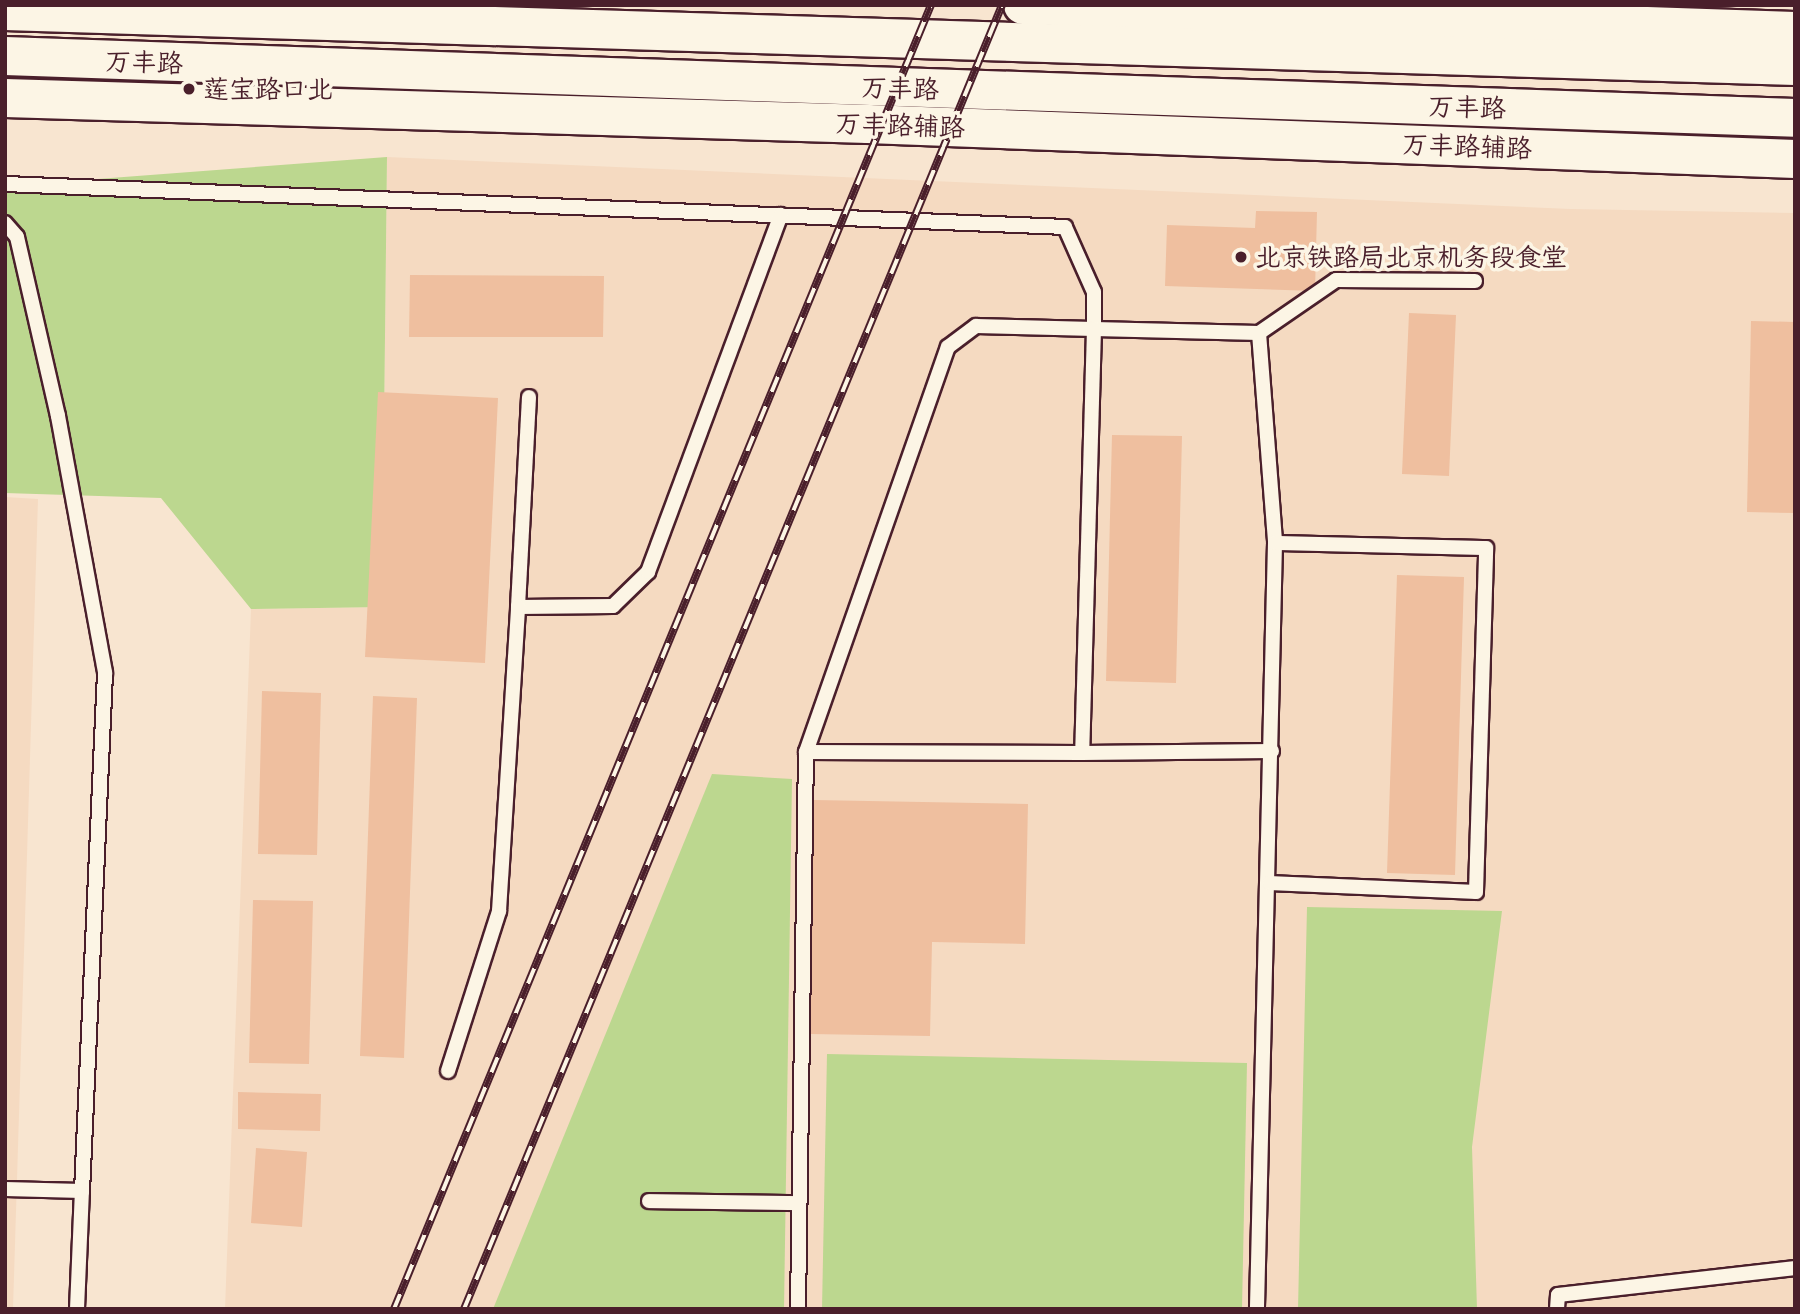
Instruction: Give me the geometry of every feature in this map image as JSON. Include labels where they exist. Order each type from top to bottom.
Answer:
[{"type":"main road","points":[[1023,5],[1795,31]]},
{"type":"main road","name":"万丰路","points":[[5,11],[1795,66]]},
{"type":"main road","name":"万丰路","points":[[5,56],[1795,118]]},
{"type":"main road","name":"万丰路辅路","points":[[5,98],[868,124],[1795,159]]},
{"type":"lane","points":[[5,184],[1065,227],[1094,292],[1082,753]]},
{"type":"lane","points":[[518,607],[613,606],[648,572],[781,215]]},
{"type":"lane","points":[[5,223],[17,237],[58,416],[105,673],[77,1309]]},
{"type":"lane","points":[[798,1309],[806,752],[948,347],[976,326],[1259,333],[1336,280],[1475,281]]},
{"type":"lane","points":[[1257,1309],[1270,883],[1275,544],[1259,333]]},
{"type":"lane","points":[[448,1071],[499,911],[529,397]]},
{"type":"lane","points":[[1270,883],[1476,892],[1486,548],[1275,544]]},
{"type":"lane","points":[[806,752],[1272,751]]},
{"type":"lane","points":[[5,1189],[82,1191]]},
{"type":"lane","points":[[649,1201],[799,1203]]},
{"type":"lane","points":[[1557,1309],[1558,1295],[1795,1268]]},
{"type":"shaded area","points":[[387,157],[1571,209],[1795,213],[1795,1309],[225,1309],[251,609],[382,607]]},
{"type":"shaded area","points":[[5,497],[38,499],[13,1309],[5,1309]]},
{"type":"green space","points":[[387,157],[382,607],[251,609],[161,498],[5,493],[5,186]]},
{"type":"green space","points":[[712,774],[792,779],[784,1309],[493,1309]]},
{"type":"green space","points":[[1307,907],[1502,911],[1472,1147],[1477,1309],[1298,1309]]},
{"type":"green space","points":[[827,1054],[1247,1063],[1242,1309],[822,1309]]},
{"type":"building","name":"北京铁路局北京机务段食堂","points":[[1256,211],[1317,212],[1315,291],[1165,286],[1167,225],[1255,228]]},
{"type":"building","points":[[410,275],[604,276],[603,337],[409,337]]},
{"type":"building","points":[[1409,313],[1456,315],[1449,476],[1402,474]]},
{"type":"building","points":[[1751,321],[1795,322],[1795,513],[1747,512]]},
{"type":"building","points":[[378,392],[498,398],[485,663],[365,657]]},
{"type":"building","points":[[1112,435],[1182,436],[1176,683],[1106,681]]},
{"type":"building","points":[[1397,575],[1464,577],[1455,875],[1387,873]]},
{"type":"building","points":[[262,691],[321,693],[317,855],[258,854]]},
{"type":"building","points":[[373,696],[417,698],[404,1058],[360,1056]]},
{"type":"building","points":[[814,800],[1028,804],[1025,944],[932,942],[930,1036],[810,1034]]},
{"type":"building","points":[[253,900],[313,901],[309,1064],[249,1063]]},
{"type":"building","points":[[238,1092],[321,1094],[320,1131],[238,1129]]},
{"type":"building","points":[[256,1148],[307,1152],[302,1227],[251,1223]]},
{"type":"railway","points":[[394,1309],[931,5]]},
{"type":"railway","points":[[464,1309],[1002,5]]},
{"type":"place","name":"莲宝路口北","points":[[189,89]]},
{"type":"place","name":"北京铁路局北京机务段食堂","points":[[1241,257]]}]
